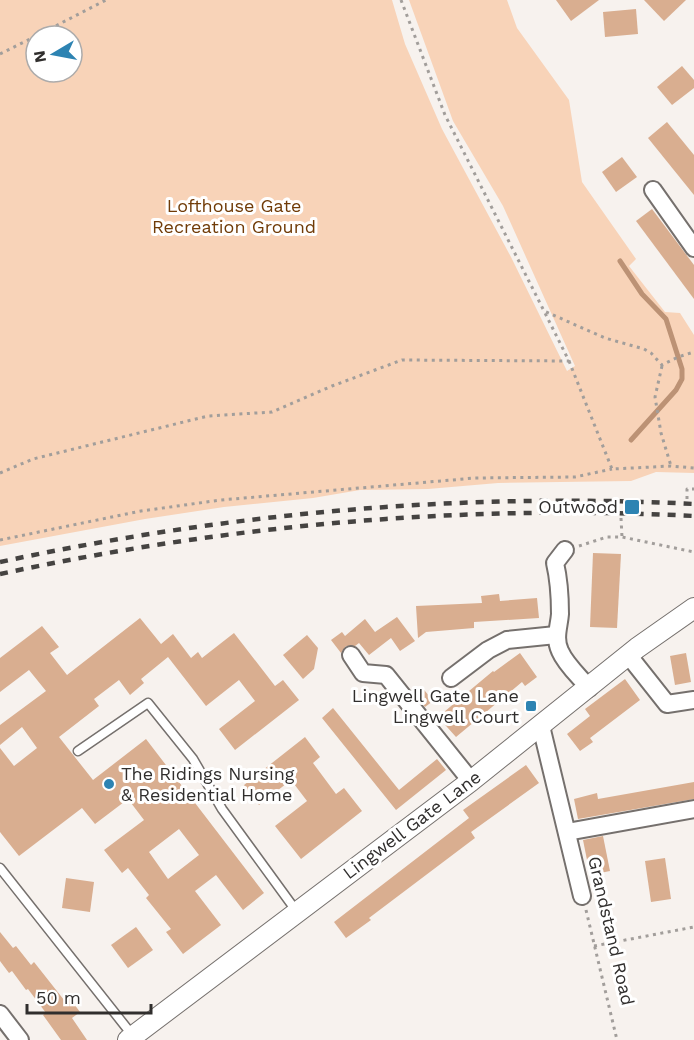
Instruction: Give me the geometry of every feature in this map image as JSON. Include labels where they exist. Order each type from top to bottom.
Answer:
[{"type":"street","points":[[653,190],[694,248]]},
{"type":"street","points":[[565,550],[555,564],[560,617],[556,635],[559,649],[565,660],[589,688]]},
{"type":"street","name":"Lingwell Gate Lane","points":[[131,1038],[471,781],[629,656],[694,608]]},
{"type":"street","points":[[451,678],[488,650],[507,640],[556,635]]},
{"type":"street","points":[[351,655],[357,678],[386,675],[471,781]]},
{"type":"street","points":[[629,656],[668,704],[694,700]]},
{"type":"street","name":"Grandstand Road","points":[[541,726],[582,896]]},
{"type":"street","points":[[567,832],[694,809]]},
{"type":"street","points":[[0,1014],[20,1040]]},
{"type":"lane","points":[[78,751],[148,703],[193,759],[222,809],[297,912]]},
{"type":"lane","points":[[0,868],[131,1038]]},
{"type":"path","points":[[59,24],[106,0]]},
{"type":"path","points":[[401,0],[445,115],[568,361],[612,469]]},
{"type":"path","points":[[0,54],[24,42]]},
{"type":"path","points":[[544,311],[605,338],[651,353],[662,365]]},
{"type":"path","points":[[662,365],[692,353]]},
{"type":"path","points":[[0,473],[33,459],[208,416],[272,412],[332,386],[402,360],[568,361]]},
{"type":"path","points":[[662,365],[655,397],[661,434],[671,466]]},
{"type":"path","points":[[0,540],[141,511],[221,500],[475,478],[575,477],[612,469],[671,466],[694,468]]},
{"type":"path","points":[[687,499],[687,489],[694,489]]},
{"type":"path","points":[[621,518],[622,537]]},
{"type":"path","points":[[565,550],[607,537],[622,537],[694,552]]},
{"type":"path","name":"Grandstand Road","points":[[582,896],[617,1040]]},
{"type":"path","points":[[594,946],[694,927]]},
{"type":"green space","name":"Lofthouse Gate Recreation Ground","points":[[0,0],[392,0],[405,44],[442,129],[511,257],[567,371],[575,366],[503,206],[453,121],[409,0],[507,0],[517,28],[569,100],[582,182],[636,259],[629,266],[665,312],[680,313],[694,335],[694,473],[656,472],[631,481],[498,483],[428,489],[360,490],[145,519],[0,546]]},
{"type":"building","points":[[556,0],[599,0],[571,21]]},
{"type":"building","points":[[644,0],[686,0],[664,21]]},
{"type":"building","points":[[636,9],[638,34],[605,37],[603,12]]},
{"type":"building","points":[[682,66],[694,80],[694,88],[672,105],[657,87]]},
{"type":"building","points":[[667,122],[694,155],[694,195],[648,138]]},
{"type":"building","points":[[622,157],[637,177],[616,192],[602,172]]},
{"type":"building","points":[[652,209],[694,265],[694,299],[636,221]]},
{"type":"building","points":[[593,553],[621,554],[617,628],[590,627]]},
{"type":"building","points":[[499,594],[500,601],[537,598],[539,618],[474,622],[474,628],[426,632],[418,638],[416,606],[482,603],[481,596]]},
{"type":"building","points":[[397,617],[415,641],[400,651],[391,638],[369,655],[359,643],[355,646],[346,646],[341,653],[331,640],[342,632],[345,636],[365,619],[375,632]]},
{"type":"building","name":"The Ridings Nursing & Residential Home","points":[[140,618],[161,644],[173,634],[191,658],[198,652],[202,658],[234,633],[275,686],[283,680],[299,700],[235,750],[219,729],[255,701],[239,680],[206,706],[168,657],[141,679],[144,683],[130,695],[119,680],[94,699],[99,706],[59,737],[93,780],[146,739],[264,893],[243,910],[216,875],[195,891],[221,925],[183,954],[166,932],[171,929],[146,898],[149,895],[128,868],[122,873],[104,850],[144,820],[128,799],[95,824],[82,808],[19,856],[0,832],[0,748],[14,766],[37,748],[22,727],[0,745],[0,725],[46,691],[29,670],[0,692],[0,658],[42,626],[59,647],[50,653],[67,675]],"holes":[[[179,829],[199,855],[168,879],[149,852]]]},
{"type":"building","points":[[307,635],[318,648],[314,669],[303,679],[283,655]]},
{"type":"building","points":[[520,653],[537,677],[525,686],[522,682],[456,737],[438,717],[493,671]]},
{"type":"building","points":[[686,653],[691,682],[675,685],[670,656]]},
{"type":"building","points":[[625,679],[640,700],[590,738],[593,742],[580,751],[567,734],[590,716],[585,709]]},
{"type":"building","points":[[421,686],[433,701],[425,707],[413,692]]},
{"type":"building","points":[[333,708],[399,790],[437,759],[446,770],[396,810],[322,718]]},
{"type":"building","name":"The Ridings Nursing & Residential Home","points":[[305,737],[320,757],[313,763],[336,794],[344,788],[362,811],[301,859],[275,826],[307,801],[291,780],[259,805],[244,785]]},
{"type":"building","points":[[526,765],[539,783],[471,832],[475,838],[346,938],[334,922],[469,818],[463,810]]},
{"type":"building","points":[[694,782],[694,799],[578,819],[574,799],[597,793],[598,799]]},
{"type":"building","points":[[603,836],[610,871],[590,875],[583,840]]},
{"type":"building","points":[[665,858],[671,899],[651,902],[645,861]]},
{"type":"building","points":[[66,878],[94,882],[90,912],[62,908]]},
{"type":"building","points":[[136,927],[153,950],[128,968],[111,945]]},
{"type":"building","points":[[0,932],[13,948],[16,946],[31,965],[34,962],[64,1000],[68,996],[80,1012],[72,1018],[87,1040],[61,1040],[43,1015],[46,1013],[28,989],[26,990],[12,971],[9,973],[0,961]]},
{"type":"waterway","points":[[620,261],[642,294],[666,319],[682,369],[682,379],[676,390],[631,440]]},
{"type":"railway","points":[[0,562],[172,531],[345,510],[519,501],[694,504]]},
{"type":"railway","points":[[0,574],[172,543],[345,522],[519,513],[694,516]]},
{"type":"place","name":"Outwood","points":[[632,507]]},
{"type":"place","name":"Lingwell Gate Lane Lingwell Court","points":[[531,706]]},
{"type":"place","name":"The Ridings Nursing & Residential Home","points":[[109,784]]}]
